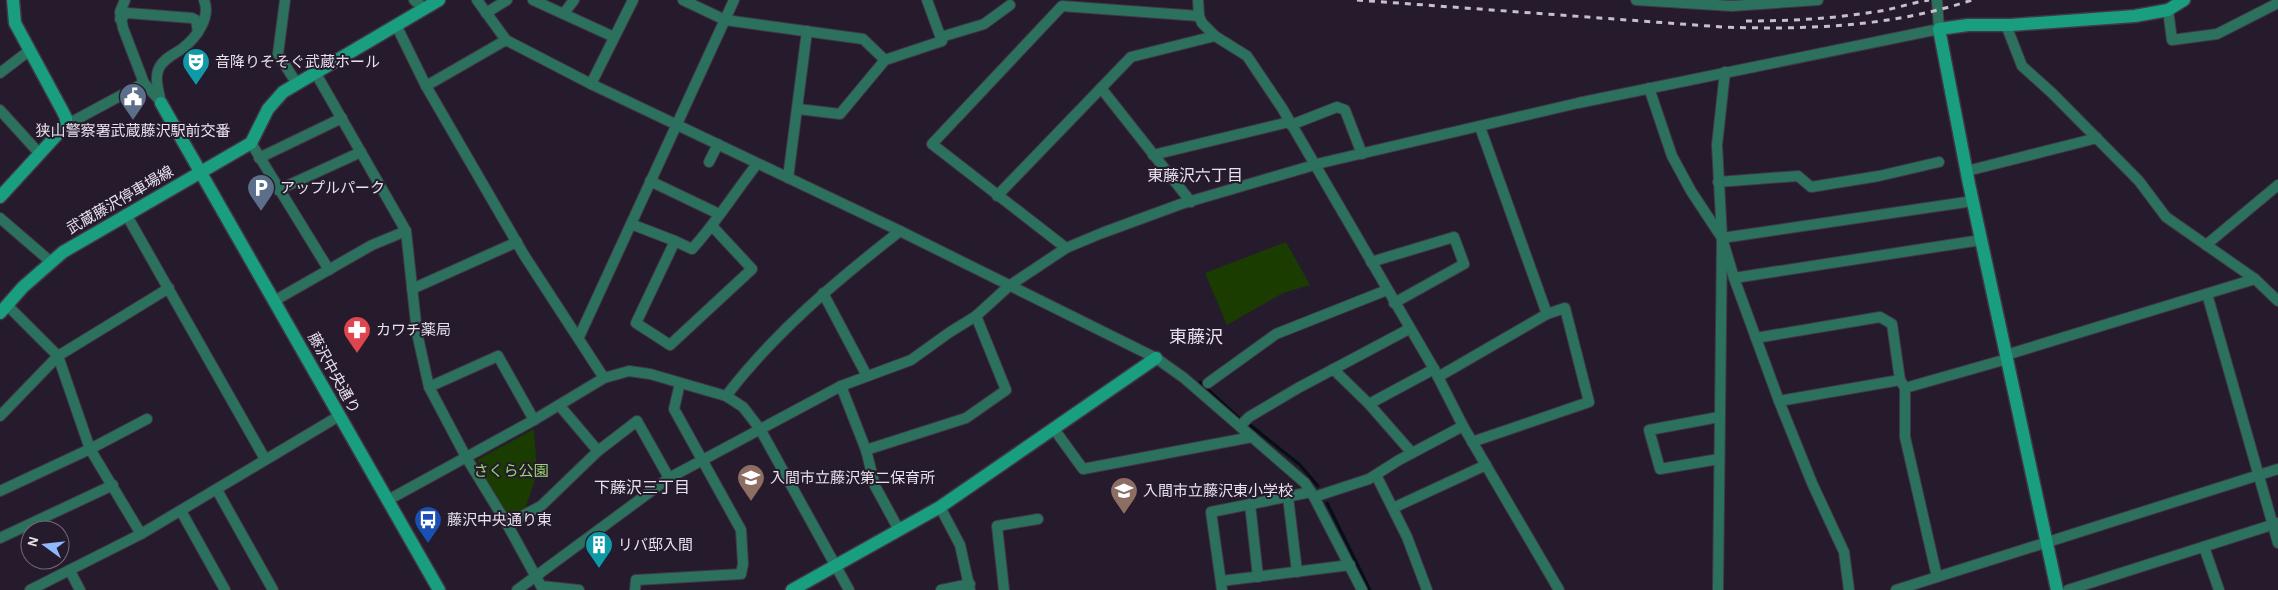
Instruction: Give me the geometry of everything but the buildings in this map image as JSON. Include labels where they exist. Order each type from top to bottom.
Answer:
[{"type":"street","points":[[13,0],[15,23],[66,118],[66,125]]},
{"type":"street","points":[[125,0],[121,6],[120,19],[144,83],[161,103],[200,173]]},
{"type":"street","points":[[161,103],[157,74],[160,67],[184,47],[198,32],[205,18],[207,6],[204,0]]},
{"type":"street","points":[[285,0],[278,54],[297,84]]},
{"type":"street","points":[[414,0],[424,8]]},
{"type":"street","points":[[329,270],[250,143],[274,99],[316,72],[439,0]]},
{"type":"street","points":[[477,0],[506,40],[591,84],[900,231],[1156,358],[1184,378],[1305,483],[1313,494],[1362,590]]},
{"type":"street","points":[[486,13],[507,0]]},
{"type":"street","points":[[533,0],[614,37]]},
{"type":"street","points":[[564,13],[574,0]]},
{"type":"street","points":[[591,84],[633,0]]},
{"type":"street","points":[[683,0],[725,20],[863,39],[885,60]]},
{"type":"street","points":[[579,337],[734,0]]},
{"type":"street","points":[[798,108],[840,114],[885,60],[942,41],[927,0]]},
{"type":"street","points":[[1198,0],[1199,16],[1206,28],[1215,36],[1247,56],[1290,123],[1436,373],[1472,442],[1559,590]]},
{"type":"street","points":[[1636,0],[1732,3],[1818,0]]},
{"type":"street","points":[[1938,0],[1940,29],[1973,201],[2057,590]]},
{"type":"street","points":[[516,590],[670,478],[841,386],[911,360],[976,316],[1010,286],[1066,248],[1191,202],[1315,165],[1725,72],[1940,29],[1968,25],[2006,25],[2134,16],[2168,10],[2184,0]]},
{"type":"street","points":[[2168,10],[2172,40],[2217,34],[2278,3]]},
{"type":"street","points":[[941,37],[984,24],[1010,5]]},
{"type":"street","points":[[1066,248],[932,144],[1062,6],[1199,16]]},
{"type":"street","points":[[120,19],[127,13],[192,18],[196,20],[198,32]]},
{"type":"street","points":[[2006,25],[2022,66],[2139,181],[2166,217],[2254,279],[2278,300]]},
{"type":"street","points":[[397,26],[426,86],[517,242],[604,378]]},
{"type":"street","points":[[788,178],[807,31]]},
{"type":"street","points":[[997,196],[1131,58],[1215,36]]},
{"type":"street","points":[[426,86],[506,40]]},
{"type":"street","points":[[0,73],[30,50]]},
{"type":"street","points":[[316,72],[406,231],[417,333],[429,387],[466,458],[507,524],[540,586],[579,590]]},
{"type":"street","points":[[1718,590],[1722,238],[1717,145],[1725,72]]},
{"type":"street","points":[[0,197],[66,125],[144,83]]},
{"type":"street","points":[[1101,88],[1191,202]]},
{"type":"street","points":[[1649,88],[1672,156],[1701,207],[1722,238],[1734,278],[1778,400],[1844,552],[1849,590]]},
{"type":"street","points":[[1153,155],[1290,123],[1337,107],[1345,110],[1362,154]]},
{"type":"street","points":[[0,110],[39,153]]},
{"type":"street","points":[[259,158],[342,118]]},
{"type":"street","points":[[1480,127],[1546,314]]},
{"type":"street","points":[[1967,171],[2096,138]]},
{"type":"street","name":"武蔵藤沢停車場線","points":[[4,309],[51,262],[126,214],[250,143]]},
{"type":"street","points":[[710,162],[718,144]]},
{"type":"street","points":[[278,190],[361,152]]},
{"type":"street","points":[[1718,182],[1798,176],[1810,187],[1879,176],[1939,162]]},
{"type":"street","points":[[631,224],[692,249],[713,227],[719,214],[757,164]]},
{"type":"street","name":"藤沢中央通り","points":[[200,173],[439,590]]},
{"type":"street","points":[[650,181],[719,214]]},
{"type":"street","points":[[2206,245],[2278,185]]},
{"type":"street","points":[[1722,238],[1973,201]]},
{"type":"street","points":[[126,214],[265,459]]},
{"type":"street","points":[[0,218],[51,262]]},
{"type":"street","points":[[674,241],[636,323],[670,345],[752,269],[713,227]]},
{"type":"street","points":[[274,301],[372,245],[406,231]]},
{"type":"street","points":[[726,396],[748,367],[823,292],[900,231]]},
{"type":"street","points":[[1371,262],[1454,237],[1464,264],[1394,303]]},
{"type":"street","points":[[1734,278],[1981,240]]},
{"type":"street","points":[[412,289],[517,242]]},
{"type":"street","points":[[1778,400],[1903,384],[2007,357],[2254,279]]},
{"type":"street","points":[[0,416],[58,356],[169,288]]},
{"type":"street","points":[[1208,383],[1276,334],[1386,290]]},
{"type":"street","points":[[823,292],[867,376]]},
{"type":"street","points":[[2207,294],[2275,524],[2278,543]]},
{"type":"street","points":[[1369,404],[1436,373],[1546,314],[1565,308],[1589,402],[1472,442]]},
{"type":"street","points":[[4,309],[58,356],[90,449],[141,534]]},
{"type":"street","points":[[866,450],[966,418],[1006,390],[976,316]]},
{"type":"street","points":[[1756,338],[1880,317],[1892,324],[1903,384],[1905,437],[1938,577]]},
{"type":"street","points":[[1240,426],[1249,417],[1333,369],[1409,329]]},
{"type":"street","points":[[429,387],[498,356],[534,420]]},
{"type":"street","points":[[792,590],[940,507],[1156,358]]},
{"type":"street","points":[[1333,369],[1369,404],[1412,453]]},
{"type":"street","points":[[388,500],[534,420],[604,378],[629,371],[650,374],[726,396],[743,407],[760,429],[849,590]]},
{"type":"street","points":[[635,590],[636,580],[742,574],[741,530],[674,410],[680,383]]},
{"type":"street","points":[[841,386],[866,450],[875,486],[899,530]]},
{"type":"street","points":[[559,405],[598,451]]},
{"type":"street","points":[[30,590],[141,534],[218,490],[265,459],[339,416]]},
{"type":"street","points":[[1719,417],[1649,430],[1660,468],[1719,459]]},
{"type":"street","points":[[0,491],[90,449],[147,419]]},
{"type":"street","points":[[507,524],[541,506],[598,451],[637,421],[670,478]]},
{"type":"street","points":[[1350,565],[1258,577],[1221,585],[1211,512],[1313,494],[1369,479],[1412,453],[1463,426]]},
{"type":"street","points":[[1054,429],[1083,469],[1252,437]]},
{"type":"street","points":[[1393,508],[1486,465]]},
{"type":"street","points":[[1896,590],[2278,469]]},
{"type":"street","points":[[1376,475],[1407,537],[1427,590]]},
{"type":"street","points":[[0,538],[113,485]]},
{"type":"street","points":[[218,490],[273,590]]},
{"type":"street","points":[[1288,497],[1297,572]]},
{"type":"street","points":[[1250,504],[1258,577]]},
{"type":"street","points":[[940,507],[960,545],[970,587],[941,590]]},
{"type":"street","points":[[181,511],[225,590]]},
{"type":"street","points":[[1004,590],[997,526],[1038,519]]},
{"type":"street","points":[[2068,590],[2275,524]]},
{"type":"street","points":[[2204,547],[2219,590]]},
{"type":"street","points":[[70,571],[80,590]]},
{"type":"green space","points":[[1286,242],[1310,285],[1283,293],[1227,325],[1205,273]]},
{"type":"green space","name":"さくら公園","points":[[534,429],[537,474],[524,512],[507,524],[477,460]]},
{"type":"waterway","points":[[1200,382],[1239,418]]},
{"type":"waterway","points":[[1249,424],[1300,465],[1318,486]]},
{"type":"waterway","points":[[1327,503],[1370,590]]},
{"type":"railway","points":[[1357,0],[1754,28],[1848,25],[1911,16],[1972,0]]},
{"type":"railway","points":[[1746,21],[1794,20],[1841,16],[1880,11],[1929,0]]},
{"type":"place","name":"音降りそそぐ武蔵ホール","points":[[196,86]]},
{"type":"place","name":"狭山警察署武蔵藤沢駅前交番","points":[[133,121]]},
{"type":"place","name":"アップルパーク","points":[[261,212]]},
{"type":"place","name":"カワチ薬局","points":[[357,354]]},
{"type":"place","name":"入間市立藤沢第二保育所","points":[[751,502]]},
{"type":"place","name":"入間市立藤沢東小学校","points":[[1124,515]]},
{"type":"place","name":"藤沢中央通り東","points":[[428,544]]},
{"type":"place","name":"リバ邸入間","points":[[599,569]]},
{"type":"district","name":"東藤沢六丁目","points":[[1195,175]]},
{"type":"district","name":"東藤沢","points":[[1196,337]]},
{"type":"district","name":"下藤沢三丁目","points":[[642,487]]}]
